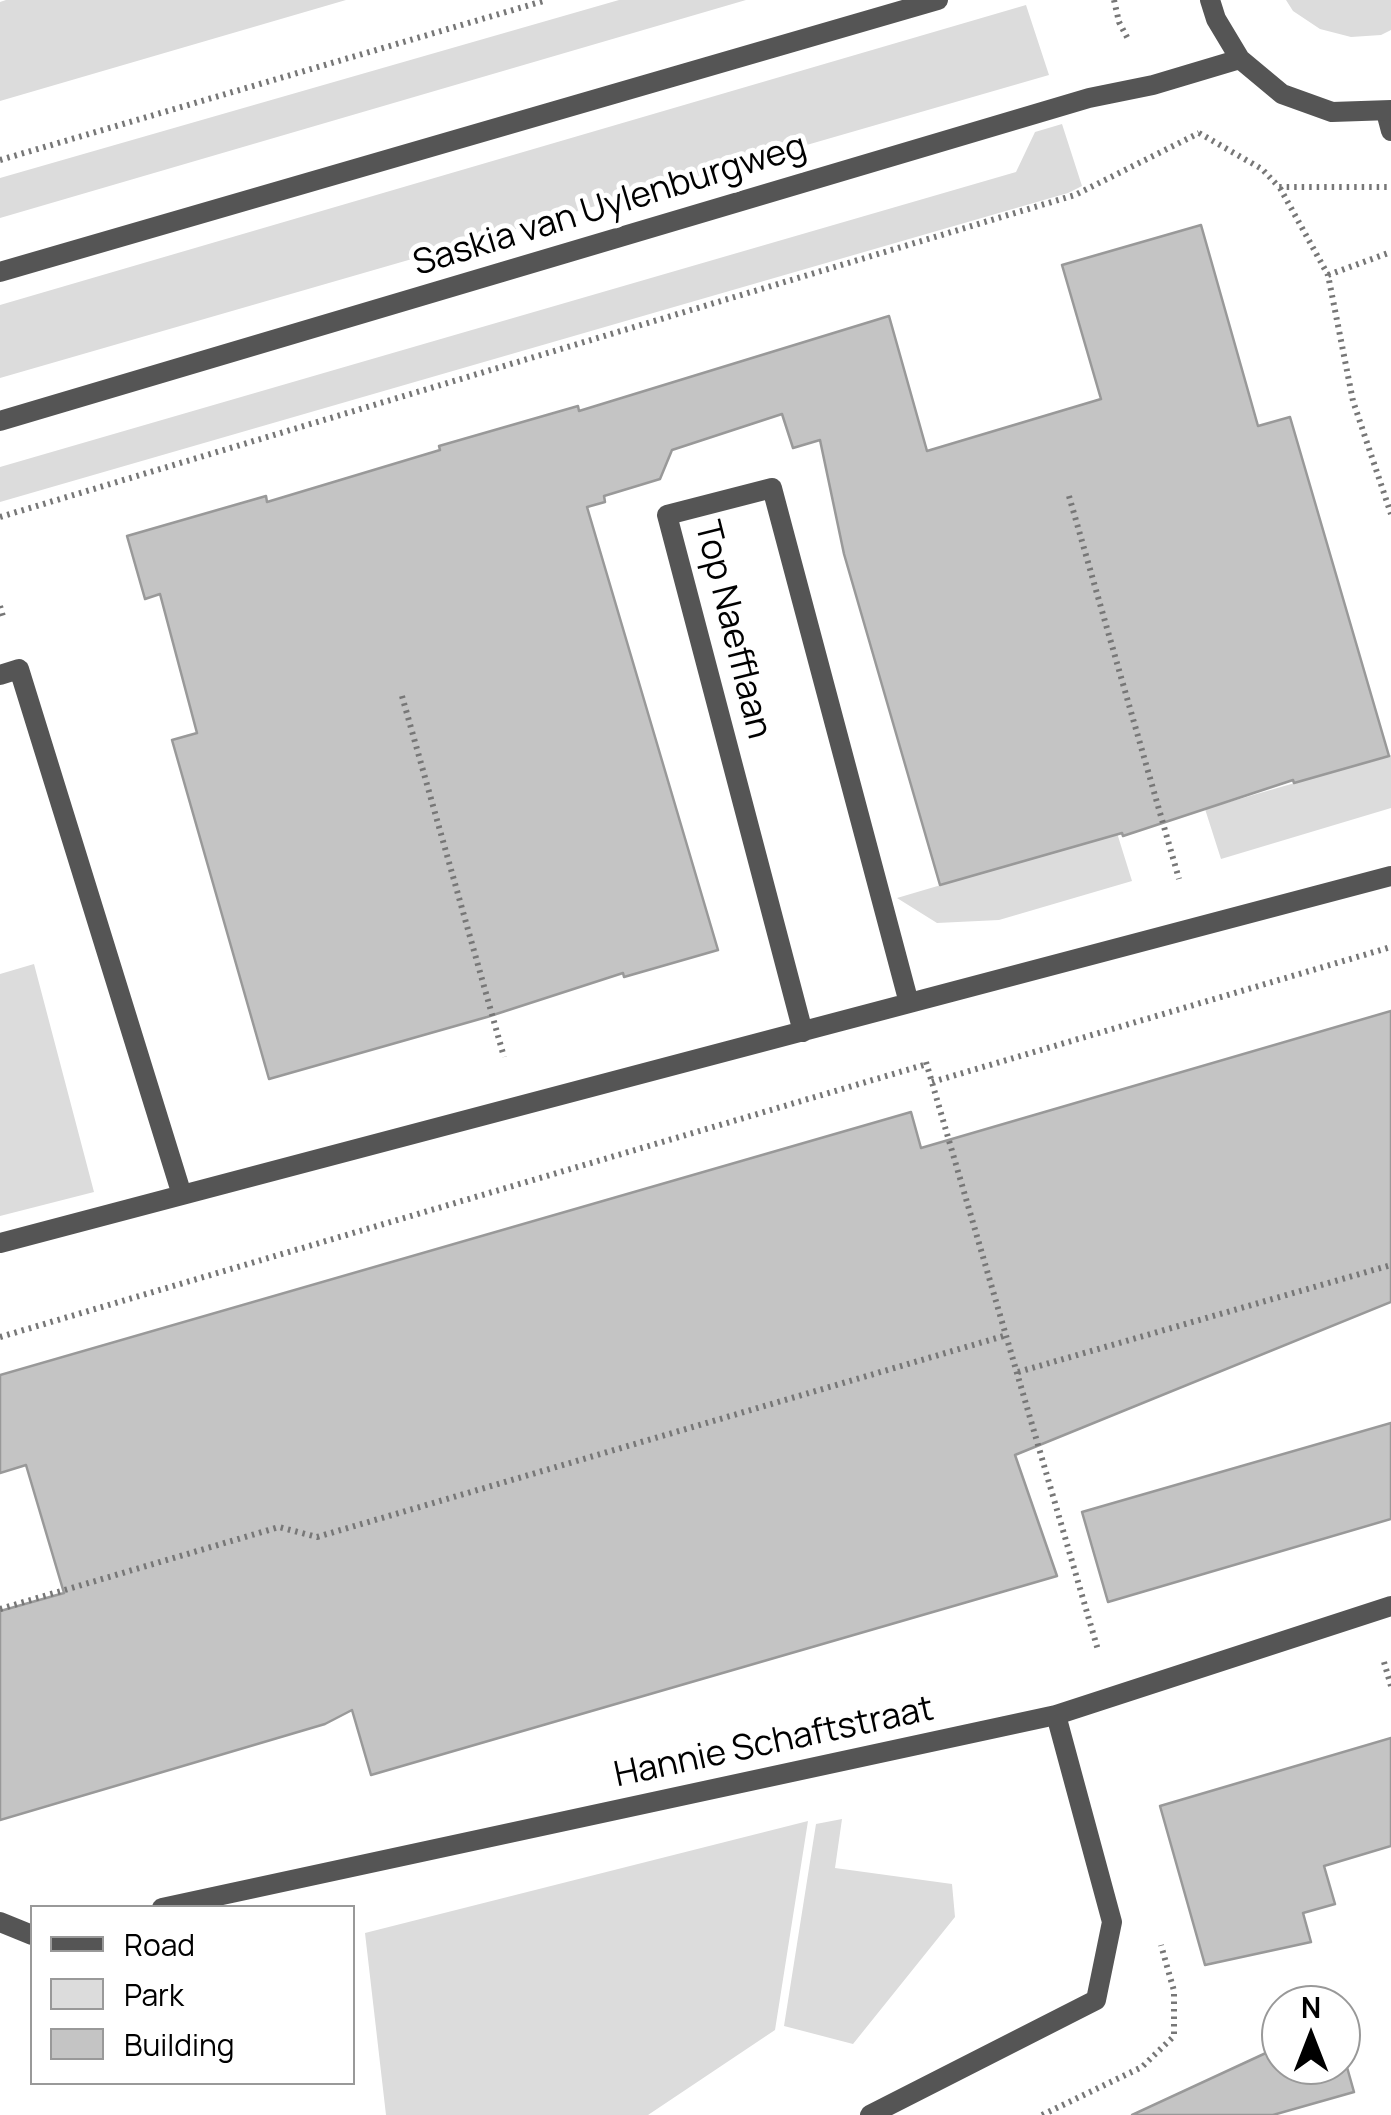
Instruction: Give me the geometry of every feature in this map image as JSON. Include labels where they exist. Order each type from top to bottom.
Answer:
[{"type":"street","points":[[0,272],[938,0]]},
{"type":"street","points":[[1210,0],[1216,19],[1240,59],[1282,94],[1332,112],[1389,118]]},
{"type":"street","name":"Saskia van Uylenburgweg","points":[[0,421],[1090,98],[1153,85],[1240,59]]},
{"type":"street","name":"Top Naefflaan","points":[[803,1032],[667,515],[772,488],[908,1003]]},
{"type":"street","points":[[0,674],[19,669],[182,1195]]},
{"type":"street","points":[[0,1243],[1391,876]]},
{"type":"street","name":"Hannie Schaftstraat","points":[[176,1905],[1056,1715],[1391,1606]]},
{"type":"street","points":[[870,2115],[1096,2000],[1112,1922],[1056,1715]]},
{"type":"street","points":[[0,1922],[30,1934]]},
{"type":"path","points":[[0,160],[547,0]]},
{"type":"path","points":[[1114,0],[1119,22],[1153,85],[1199,133],[1262,169],[1279,188],[1328,276],[1353,401],[1391,514]]},
{"type":"path","points":[[0,517],[1075,195],[1199,133]]},
{"type":"path","points":[[1279,188],[1391,186]]},
{"type":"path","points":[[1328,276],[1391,252]]},
{"type":"path","points":[[1069,496],[1194,928]]},
{"type":"path","points":[[402,696],[518,1107]]},
{"type":"path","points":[[932,1082],[1391,947]]},
{"type":"path","points":[[908,1003],[1112,1697]]},
{"type":"path","points":[[0,1337],[927,1064]]},
{"type":"path","points":[[1018,1372],[1391,1265]]},
{"type":"path","points":[[0,1608],[278,1528],[317,1536],[1007,1334]]},
{"type":"green space","points":[[346,0],[0,101],[0,2]]},
{"type":"green space","points":[[619,0],[746,0],[0,218],[0,178]]},
{"type":"green space","points":[[1286,0],[1391,0],[1391,30],[1381,35],[1351,37],[1320,29],[1293,11]]},
{"type":"green space","points":[[1026,5],[1049,75],[0,378],[0,305]]},
{"type":"green space","points":[[1062,124],[1082,186],[1068,193],[0,502],[0,467],[1016,172],[1035,132]]},
{"type":"green space","points":[[1391,755],[1391,808],[1221,859],[1205,809]]},
{"type":"green space","points":[[1117,833],[1132,881],[999,920],[937,923],[897,898]]},
{"type":"green space","points":[[34,964],[94,1192],[0,1216],[0,974]]},
{"type":"green space","points":[[842,1819],[835,1868],[952,1884],[955,1917],[853,2044],[784,2026],[816,1824]]},
{"type":"green space","points":[[808,1821],[775,2030],[648,2115],[386,2115],[365,1933]]},
{"type":"building","points":[[1201,225],[1258,426],[1290,417],[1389,756],[1294,783],[1293,780],[1123,836],[1122,833],[940,885],[844,554],[820,440],[793,448],[782,414],[672,450],[660,479],[604,496],[605,502],[587,507],[718,950],[624,977],[623,973],[487,1017],[269,1079],[172,740],[197,733],[160,594],[145,599],[127,536],[266,496],[267,502],[440,450],[439,446],[578,406],[579,411],[889,316],[927,451],[1101,399],[1062,265]]},
{"type":"building","points":[[1391,1011],[1391,1302],[1015,1455],[1057,1576],[371,1775],[352,1710],[325,1724],[0,1820],[0,1611],[64,1593],[26,1465],[0,1473],[0,1375],[911,1112],[921,1148]]},
{"type":"building","points":[[1391,1423],[1391,1519],[1108,1602],[1082,1512]]},
{"type":"building","points":[[1391,1738],[1391,1846],[1324,1866],[1335,1904],[1303,1913],[1311,1942],[1205,1965],[1160,1806]]},
{"type":"building","points":[[1261,2055],[1261,2085],[1352,2085],[1354,2092],[1273,2115],[1132,2115]]}]
